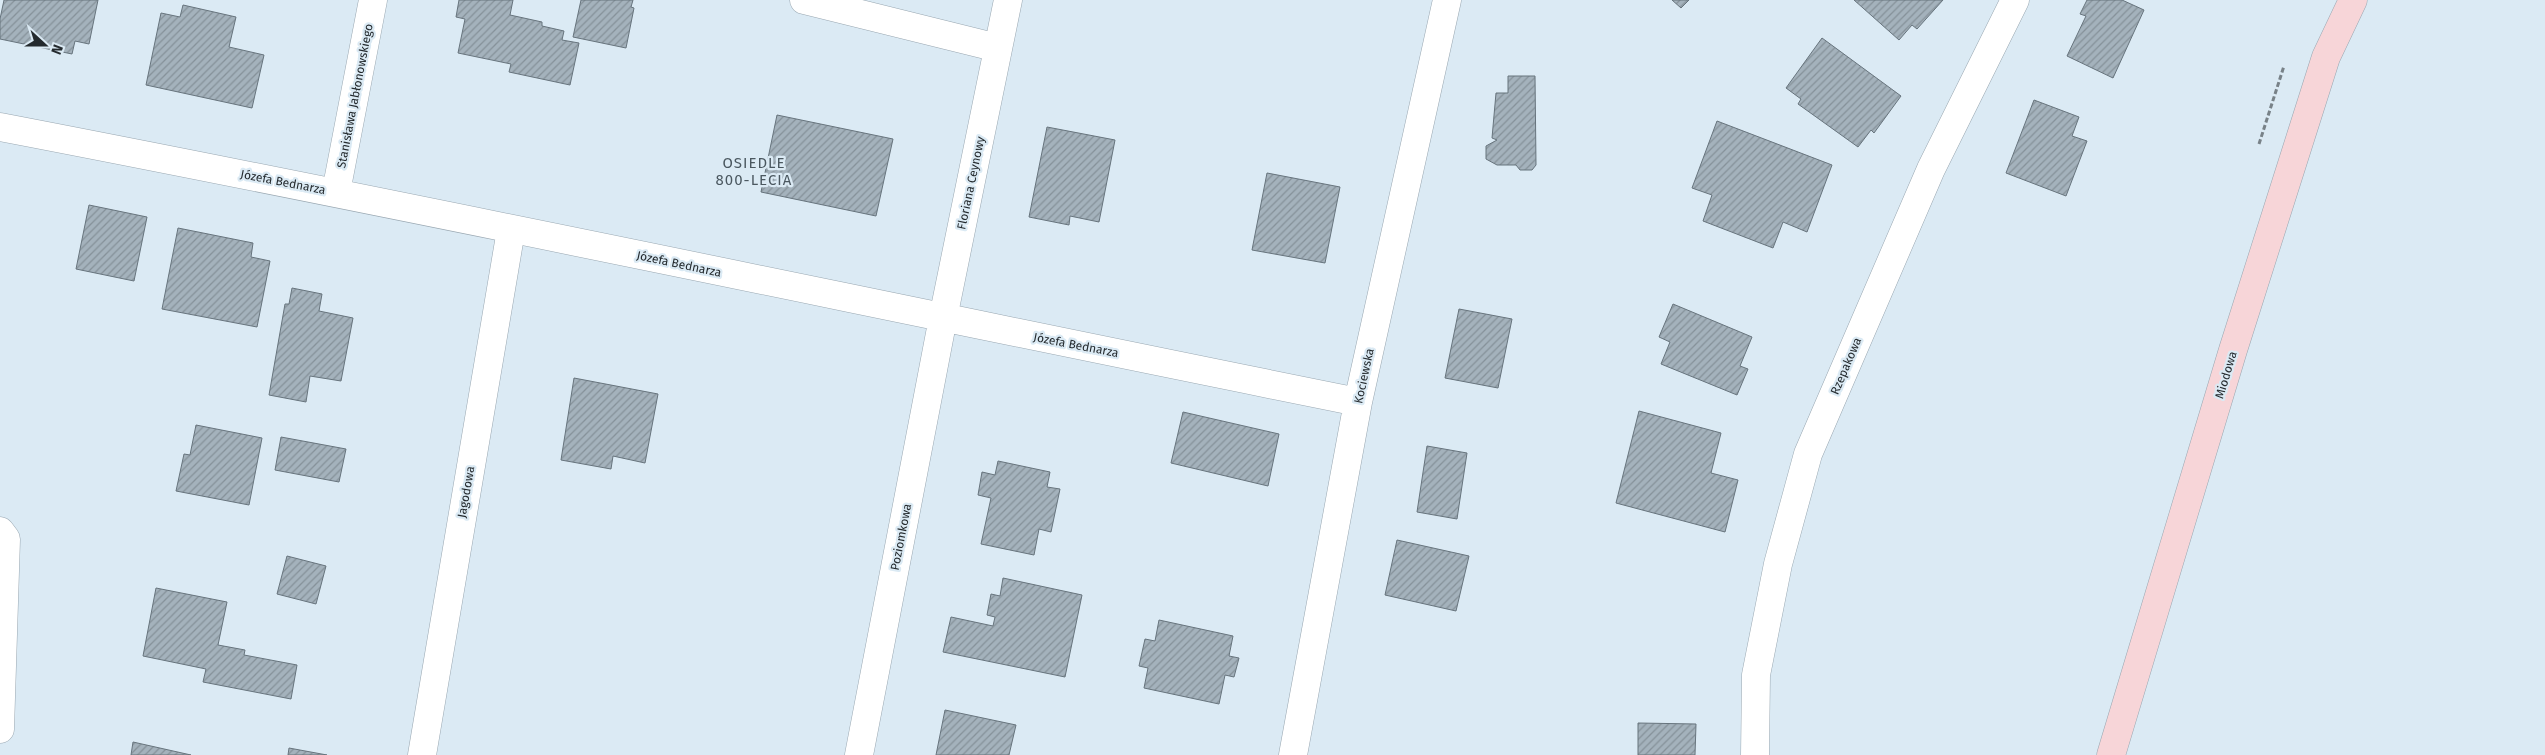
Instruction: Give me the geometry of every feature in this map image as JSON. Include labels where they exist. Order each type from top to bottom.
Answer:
[{"type":"main road","name":"Miodowa","points":[[2111,755],[2230,359],[2326,58],[2353,0]]},
{"type":"street","name":"Stanisława Jabłonowskiego","points":[[336,192],[373,0]]},
{"type":"street","points":[[804,0],[998,48]]},
{"type":"street","name":"Floriana Ceynowy","points":[[943,318],[1008,0]]},
{"type":"street","name":"Kociewska","points":[[1293,755],[1358,402],[1447,0]]},
{"type":"street","name":"Rzepakowa","points":[[1755,755],[1756,675],[1778,564],[1808,454],[1931,170],[2015,0]]},
{"type":"street","name":"Józefa Bednarza","points":[[0,127],[336,192],[511,230],[1358,402]]},
{"type":"street","name":"Jagodowa","points":[[422,755],[511,230]]},
{"type":"street","name":"Poziomkowa","points":[[859,755],[943,318]]},
{"type":"street","points":[[0,531],[6,540],[0,729]]},
{"type":"building","points":[[4,0],[98,0],[89,44],[75,41],[72,54],[0,39],[0,19]]},
{"type":"building","points":[[459,0],[513,0],[510,15],[542,22],[542,26],[564,31],[562,40],[579,43],[570,85],[509,72],[511,64],[458,53],[465,19],[456,17]]},
{"type":"building","points":[[581,0],[633,0],[631,7],[634,8],[626,48],[573,37]]},
{"type":"building","points":[[1672,0],[1689,0],[1681,8]]},
{"type":"building","points":[[1854,0],[1943,0],[1917,29],[1912,25],[1899,40]]},
{"type":"building","points":[[2087,0],[2122,0],[2144,10],[2113,78],[2067,56],[2086,16],[2080,14]]},
{"type":"building","points":[[183,5],[236,17],[229,47],[264,55],[252,108],[146,85],[161,13],[180,17]]},
{"type":"building","points":[[1822,38],[1901,96],[1874,133],[1871,130],[1858,147],[1798,104],[1801,99],[1786,88]]},
{"type":"building","points":[[1508,76],[1535,76],[1536,165],[1532,170],[1520,170],[1516,165],[1497,165],[1486,159],[1486,146],[1497,140],[1492,138],[1496,93],[1508,93]]},
{"type":"building","points":[[2034,100],[2079,117],[2072,136],[2087,141],[2066,196],[2006,173]]},
{"type":"building","points":[[777,115],[893,139],[876,216],[761,192]]},
{"type":"building","points":[[1717,121],[1832,165],[1807,232],[1783,222],[1773,248],[1703,221],[1712,195],[1692,188]]},
{"type":"building","points":[[1047,127],[1115,140],[1099,222],[1070,216],[1069,225],[1029,217]]},
{"type":"building","points":[[1267,173],[1340,187],[1325,263],[1252,250]]},
{"type":"building","points":[[89,205],[147,217],[134,281],[76,269]]},
{"type":"building","points":[[178,228],[253,243],[251,257],[270,261],[257,327],[162,309]]},
{"type":"building","points":[[292,288],[322,294],[319,311],[353,318],[341,381],[310,376],[306,402],[269,395],[285,304],[289,304]]},
{"type":"building","points":[[1673,304],[1752,337],[1740,366],[1748,369],[1737,395],[1661,364],[1670,342],[1659,337]]},
{"type":"building","points":[[1459,309],[1512,319],[1498,388],[1445,378]]},
{"type":"building","points":[[574,378],[658,394],[645,463],[613,456],[611,469],[561,460]]},
{"type":"building","points":[[1639,411],[1721,433],[1711,473],[1738,480],[1725,532],[1616,503]]},
{"type":"building","points":[[1183,412],[1279,434],[1268,486],[1171,463]]},
{"type":"building","points":[[196,425],[262,438],[249,505],[176,491],[184,454],[190,455]]},
{"type":"building","points":[[281,437],[346,449],[339,482],[275,470]]},
{"type":"building","points":[[1427,446],[1467,453],[1457,519],[1417,512]]},
{"type":"building","points":[[998,461],[1050,472],[1047,487],[1060,489],[1051,532],[1039,529],[1034,555],[981,544],[991,498],[978,495],[982,472],[995,475]]},
{"type":"building","points":[[1397,540],[1469,556],[1456,611],[1385,595]]},
{"type":"building","points":[[287,556],[326,566],[316,604],[277,594]]},
{"type":"building","points":[[1003,578],[1082,595],[1065,677],[943,652],[951,617],[993,626],[995,617],[987,615],[991,594],[1000,596]]},
{"type":"building","points":[[156,588],[227,602],[218,645],[245,650],[244,655],[297,665],[291,699],[203,682],[206,669],[143,656]]},
{"type":"building","points":[[1159,620],[1233,636],[1229,656],[1239,658],[1234,677],[1225,675],[1219,704],[1144,688],[1148,668],[1139,666],[1145,639],[1155,641]]},
{"type":"building","points":[[945,710],[1016,725],[1009,755],[936,755]]},
{"type":"building","points":[[1638,723],[1696,724],[1695,755],[1638,755]]},
{"type":"building","points":[[133,742],[191,755],[131,755]]},
{"type":"building","points":[[289,748],[327,755],[288,755]]},
{"type":"district","name":"OSIEDLE 800-LECIA","points":[[754,172]]}]
